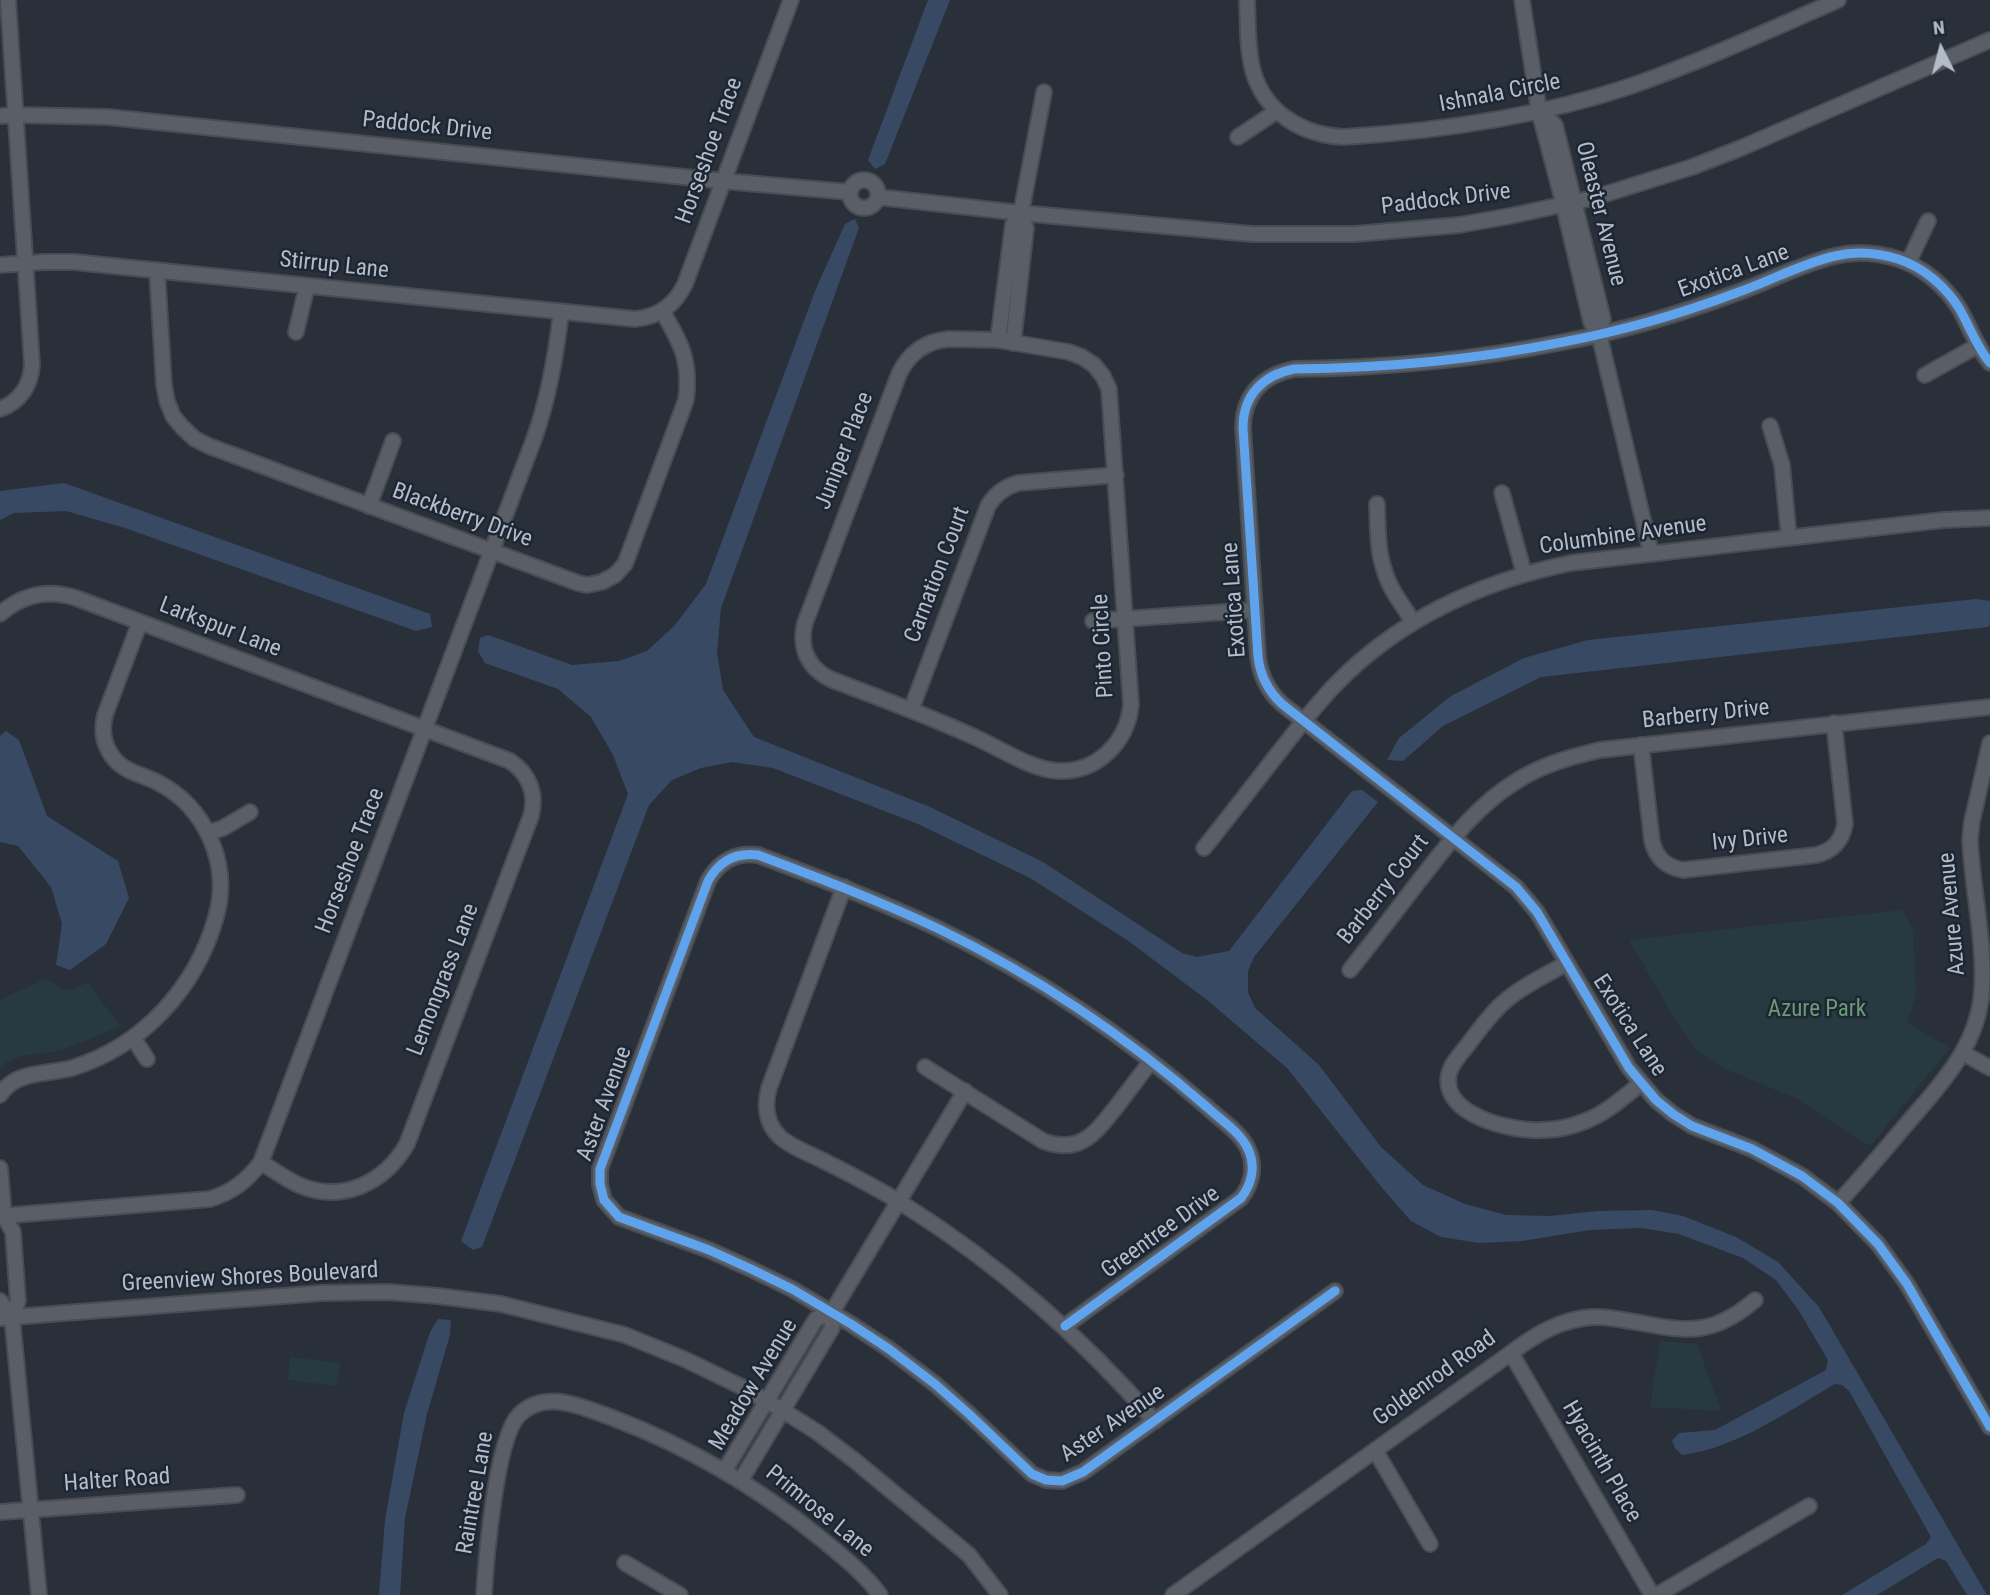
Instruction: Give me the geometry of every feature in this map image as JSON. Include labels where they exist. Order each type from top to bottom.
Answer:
[{"type":"street","points":[[0,409],[11,404],[22,393],[30,379],[32,364],[25,262],[8,116],[8,0]]},
{"type":"street","name":"Horseshoe Trace","points":[[662,311],[682,290],[791,0]]},
{"type":"street","name":"Ishnala Circle","points":[[1247,0],[1250,57],[1259,87],[1277,111],[1301,128],[1329,137],[1400,134],[1450,128],[1539,111],[1618,90],[1676,70],[1838,0]]},
{"type":"street","name":"Oleaster Avenue","points":[[1522,0],[1539,111],[1568,204],[1591,322],[1599,334],[1651,553]]},
{"type":"street","name":"Paddock Drive","points":[[878,197],[1226,232],[1355,234],[1458,225],[1568,204],[1643,184],[1692,167],[1990,40]]},
{"type":"street","points":[[998,340],[1013,224],[1021,213],[1044,92]]},
{"type":"street","points":[[1238,137],[1277,111]]},
{"type":"street","name":"Paddock Drive","points":[[8,116],[108,117],[849,192]]},
{"type":"street","points":[[866,180],[874,184],[878,197],[873,205],[864,208],[851,202],[849,192],[857,181],[866,180]]},
{"type":"street","points":[[1013,342],[1027,228],[1021,213]]},
{"type":"street","points":[[1908,263],[1928,221]]},
{"type":"street","name":"Exotica Lane","points":[[1990,363],[1977,345],[1958,307],[1931,277],[1908,263],[1868,253],[1836,256],[1685,311],[1599,334],[1455,360],[1280,372],[1261,382],[1248,399],[1243,420],[1258,656],[1263,680],[1276,699],[1504,877],[1527,899],[1629,1068],[1640,1084],[1665,1107],[1692,1126],[1777,1161],[1838,1203],[1878,1244],[1895,1267],[1990,1427]]},
{"type":"street","name":"Stirrup Lane","points":[[0,265],[74,262],[635,319],[662,311]]},
{"type":"street","name":"Blackberry Drive","points":[[157,270],[165,393],[173,416],[195,439],[492,552],[587,585],[608,579],[625,564],[686,400],[686,362],[677,335],[662,311]]},
{"type":"street","points":[[296,332],[307,286]]},
{"type":"street","name":"Horseshoe Trace","points":[[1,1218],[210,1199],[236,1188],[261,1162],[542,417],[556,357],[561,312]]},
{"type":"street","name":"Pinto Circle","points":[[805,653],[812,666],[823,676],[911,710],[1047,769],[1063,771],[1087,766],[1101,759],[1122,736],[1128,721],[1131,697],[1111,396],[1099,370],[1082,357],[1069,352],[998,340]]},
{"type":"street","name":"Juniper Place","points":[[805,653],[805,623],[902,367],[922,347],[935,341],[998,340]]},
{"type":"street","points":[[1925,375],[1977,345]]},
{"type":"street","points":[[1770,426],[1782,464],[1789,538]]},
{"type":"street","points":[[369,506],[393,441]]},
{"type":"street","name":"Carnation Court","points":[[911,710],[992,499],[1003,489],[1018,483],[1116,475]]},
{"type":"street","points":[[1502,493],[1524,573]]},
{"type":"street","points":[[1377,503],[1384,571],[1413,622]]},
{"type":"street","name":"Columbine Avenue","points":[[1204,848],[1339,681],[1413,622],[1465,594],[1524,573],[1571,563],[1953,519],[1990,518]]},
{"type":"street","name":"Larkspur Lane","points":[[0,614],[28,597],[53,594],[76,598],[425,729]]},
{"type":"street","points":[[1093,621],[1255,610]]},
{"type":"street","points":[[0,1095],[15,1079],[22,1076],[71,1068],[94,1060],[133,1038],[158,1017],[185,985],[212,928],[219,902],[220,877],[218,861],[208,833],[190,806],[156,782],[124,767],[114,759],[106,746],[103,731],[105,715],[140,622]]},
{"type":"street","name":"Barberry Drive","points":[[1453,837],[1482,806],[1503,790],[1533,772],[1574,756],[1641,745],[1990,707]]},
{"type":"street","name":"Ivy Drive","points":[[1641,745],[1654,849],[1668,866],[1683,870],[1816,855],[1830,850],[1844,832],[1834,723]]},
{"type":"street","name":"Lemongrass Lane","points":[[261,1162],[314,1190],[342,1191],[369,1183],[381,1176],[407,1144],[531,816],[534,798],[527,777],[510,761],[425,729]]},
{"type":"street","name":"Azure Avenue","points":[[1838,1203],[1946,1079],[1964,1053],[1973,1033],[1982,991],[1984,924],[1970,839],[1990,743]]},
{"type":"street","points":[[208,833],[223,828],[250,812]]},
{"type":"street","name":"Barberry Court","points":[[1350,970],[1453,837]]},
{"type":"street","name":"Aster Avenue","points":[[1250,1154],[1238,1135],[1151,1061],[1014,969],[942,930],[844,887],[751,854],[736,856],[716,868],[708,881],[600,1169],[600,1177],[604,1199],[620,1217],[709,1250],[832,1312],[889,1349],[934,1384],[995,1437],[1026,1469],[1039,1477],[1062,1480],[1077,1476],[1335,1291]]},
{"type":"street","points":[[844,887],[769,1088],[766,1111],[775,1132],[787,1143],[899,1201],[985,1259],[1065,1326],[1155,1421]]},
{"type":"street","points":[[1567,962],[1520,990],[1490,1016],[1452,1066],[1448,1081],[1454,1099],[1473,1114],[1489,1122],[1541,1131],[1567,1127],[1591,1118],[1614,1105],[1640,1084]]},
{"type":"street","points":[[133,1038],[147,1059]]},
{"type":"street","points":[[1964,1053],[1990,1068]]},
{"type":"street","points":[[925,1067],[1043,1141],[1058,1146],[1074,1144],[1094,1134],[1151,1061]]},
{"type":"street","name":"Meadow Avenue","points":[[741,1480],[832,1328],[832,1312],[965,1091]]},
{"type":"street","name":"Greentree Drive","points":[[1065,1326],[1235,1204],[1245,1192],[1251,1178],[1250,1154]]},
{"type":"street","points":[[0,1168],[1,1218],[13,1233],[18,1301],[6,1318]]},
{"type":"street","name":"Greenview Shores Boulevard","points":[[6,1318],[322,1293],[388,1292],[502,1304],[625,1335],[684,1359],[782,1410],[854,1460],[969,1555],[1000,1595]]},
{"type":"street","name":"Goldenrod Road","points":[[1173,1595],[1547,1328],[1579,1319],[1612,1318],[1676,1330],[1692,1330],[1727,1320],[1741,1313],[1755,1300]]},
{"type":"street","points":[[0,1301],[6,1318],[39,1595]]},
{"type":"street","name":"Meadow Avenue","points":[[725,1470],[817,1319],[832,1312]]},
{"type":"street","name":"Hyacinth Place","points":[[1511,1353],[1655,1595]]},
{"type":"street","name":"Raintree Lane","points":[[484,1595],[492,1515],[507,1436],[518,1415],[530,1406],[545,1401],[557,1401],[595,1412],[670,1442],[725,1470]]},
{"type":"street","points":[[1375,1450],[1430,1544]]},
{"type":"street","name":"Primrose Lane","points":[[725,1470],[769,1498],[833,1548],[880,1595]]},
{"type":"street","name":"Halter Road","points":[[0,1513],[237,1495]]},
{"type":"street","points":[[1655,1595],[1810,1506]]},
{"type":"street","points":[[625,1563],[678,1594]]},
{"type":"green space","name":"Azure Park","points":[[1902,910],[1913,930],[1916,994],[1907,1023],[1950,1048],[1870,1146],[1795,1098],[1723,1068],[1699,1052],[1681,1029],[1629,940]]},
{"type":"green space","points":[[45,979],[67,991],[88,983],[120,1026],[63,1049],[21,1056],[0,1068],[0,1000]]},
{"type":"green space","points":[[1660,1341],[1697,1344],[1721,1411],[1650,1407]]},
{"type":"green space","points":[[290,1357],[340,1363],[337,1386],[288,1380]]},
{"type":"water","points":[[928,0],[950,0],[885,164],[875,169],[868,160]]},
{"type":"water","points":[[855,219],[859,228],[721,608],[717,653],[723,690],[754,737],[930,807],[1043,862],[1182,953],[1197,957],[1229,951],[1352,791],[1362,790],[1378,802],[1254,957],[1248,971],[1248,992],[1255,1008],[1319,1065],[1381,1147],[1423,1185],[1465,1204],[1506,1215],[1550,1216],[1598,1211],[1652,1210],[1683,1216],[1736,1237],[1778,1262],[1819,1307],[1987,1595],[1967,1595],[1946,1561],[1938,1558],[1877,1595],[1842,1595],[1926,1544],[1931,1537],[1849,1391],[1842,1385],[1835,1384],[1761,1427],[1722,1445],[1682,1455],[1675,1448],[1672,1441],[1679,1433],[1715,1430],[1826,1370],[1828,1360],[1799,1311],[1776,1280],[1743,1258],[1679,1234],[1641,1228],[1590,1230],[1522,1241],[1479,1243],[1441,1237],[1411,1221],[1287,1068],[1207,1000],[1127,940],[1030,878],[918,824],[773,768],[732,762],[701,768],[672,780],[649,805],[482,1247],[473,1250],[461,1241],[628,794],[613,755],[591,717],[558,689],[485,663],[478,651],[480,638],[488,635],[572,665],[619,661],[647,651],[675,625],[706,584],[815,291],[845,224]]},
{"type":"water","points":[[64,483],[430,614],[432,627],[416,631],[125,528],[66,511],[14,513],[0,520],[0,491]]},
{"type":"water","points":[[1976,599],[1990,601],[1988,627],[1541,677],[1443,726],[1403,761],[1387,760],[1399,738],[1451,696],[1524,658],[1588,640]]},
{"type":"water","points":[[6,731],[19,740],[47,816],[118,861],[129,898],[106,944],[70,970],[56,965],[62,924],[51,887],[18,846],[0,842],[0,736]]},
{"type":"water","points":[[438,1319],[451,1320],[450,1335],[427,1414],[405,1518],[400,1595],[379,1595],[385,1520],[404,1413],[430,1332]]},
{"type":"cycle path","points":[[1990,363],[1959,308],[1933,278],[1898,259],[1859,253],[1811,263],[1715,301],[1585,338],[1463,358],[1395,365],[1294,369],[1283,372],[1264,382],[1251,396],[1243,428],[1258,656],[1263,677],[1273,694],[1282,704],[1516,887],[1537,912],[1629,1068],[1656,1100],[1692,1126],[1752,1149],[1802,1176],[1838,1203],[1878,1244],[1907,1284],[1990,1427]]},
{"type":"cycle path","points":[[1065,1326],[1241,1198],[1248,1187],[1252,1168],[1245,1143],[1177,1082],[1113,1033],[1045,988],[975,947],[894,909],[758,855],[742,855],[723,863],[708,881],[600,1169],[604,1200],[619,1217],[709,1250],[751,1269],[792,1289],[851,1324],[935,1384],[1032,1474],[1046,1480],[1062,1481],[1083,1472],[1335,1291]]}]
